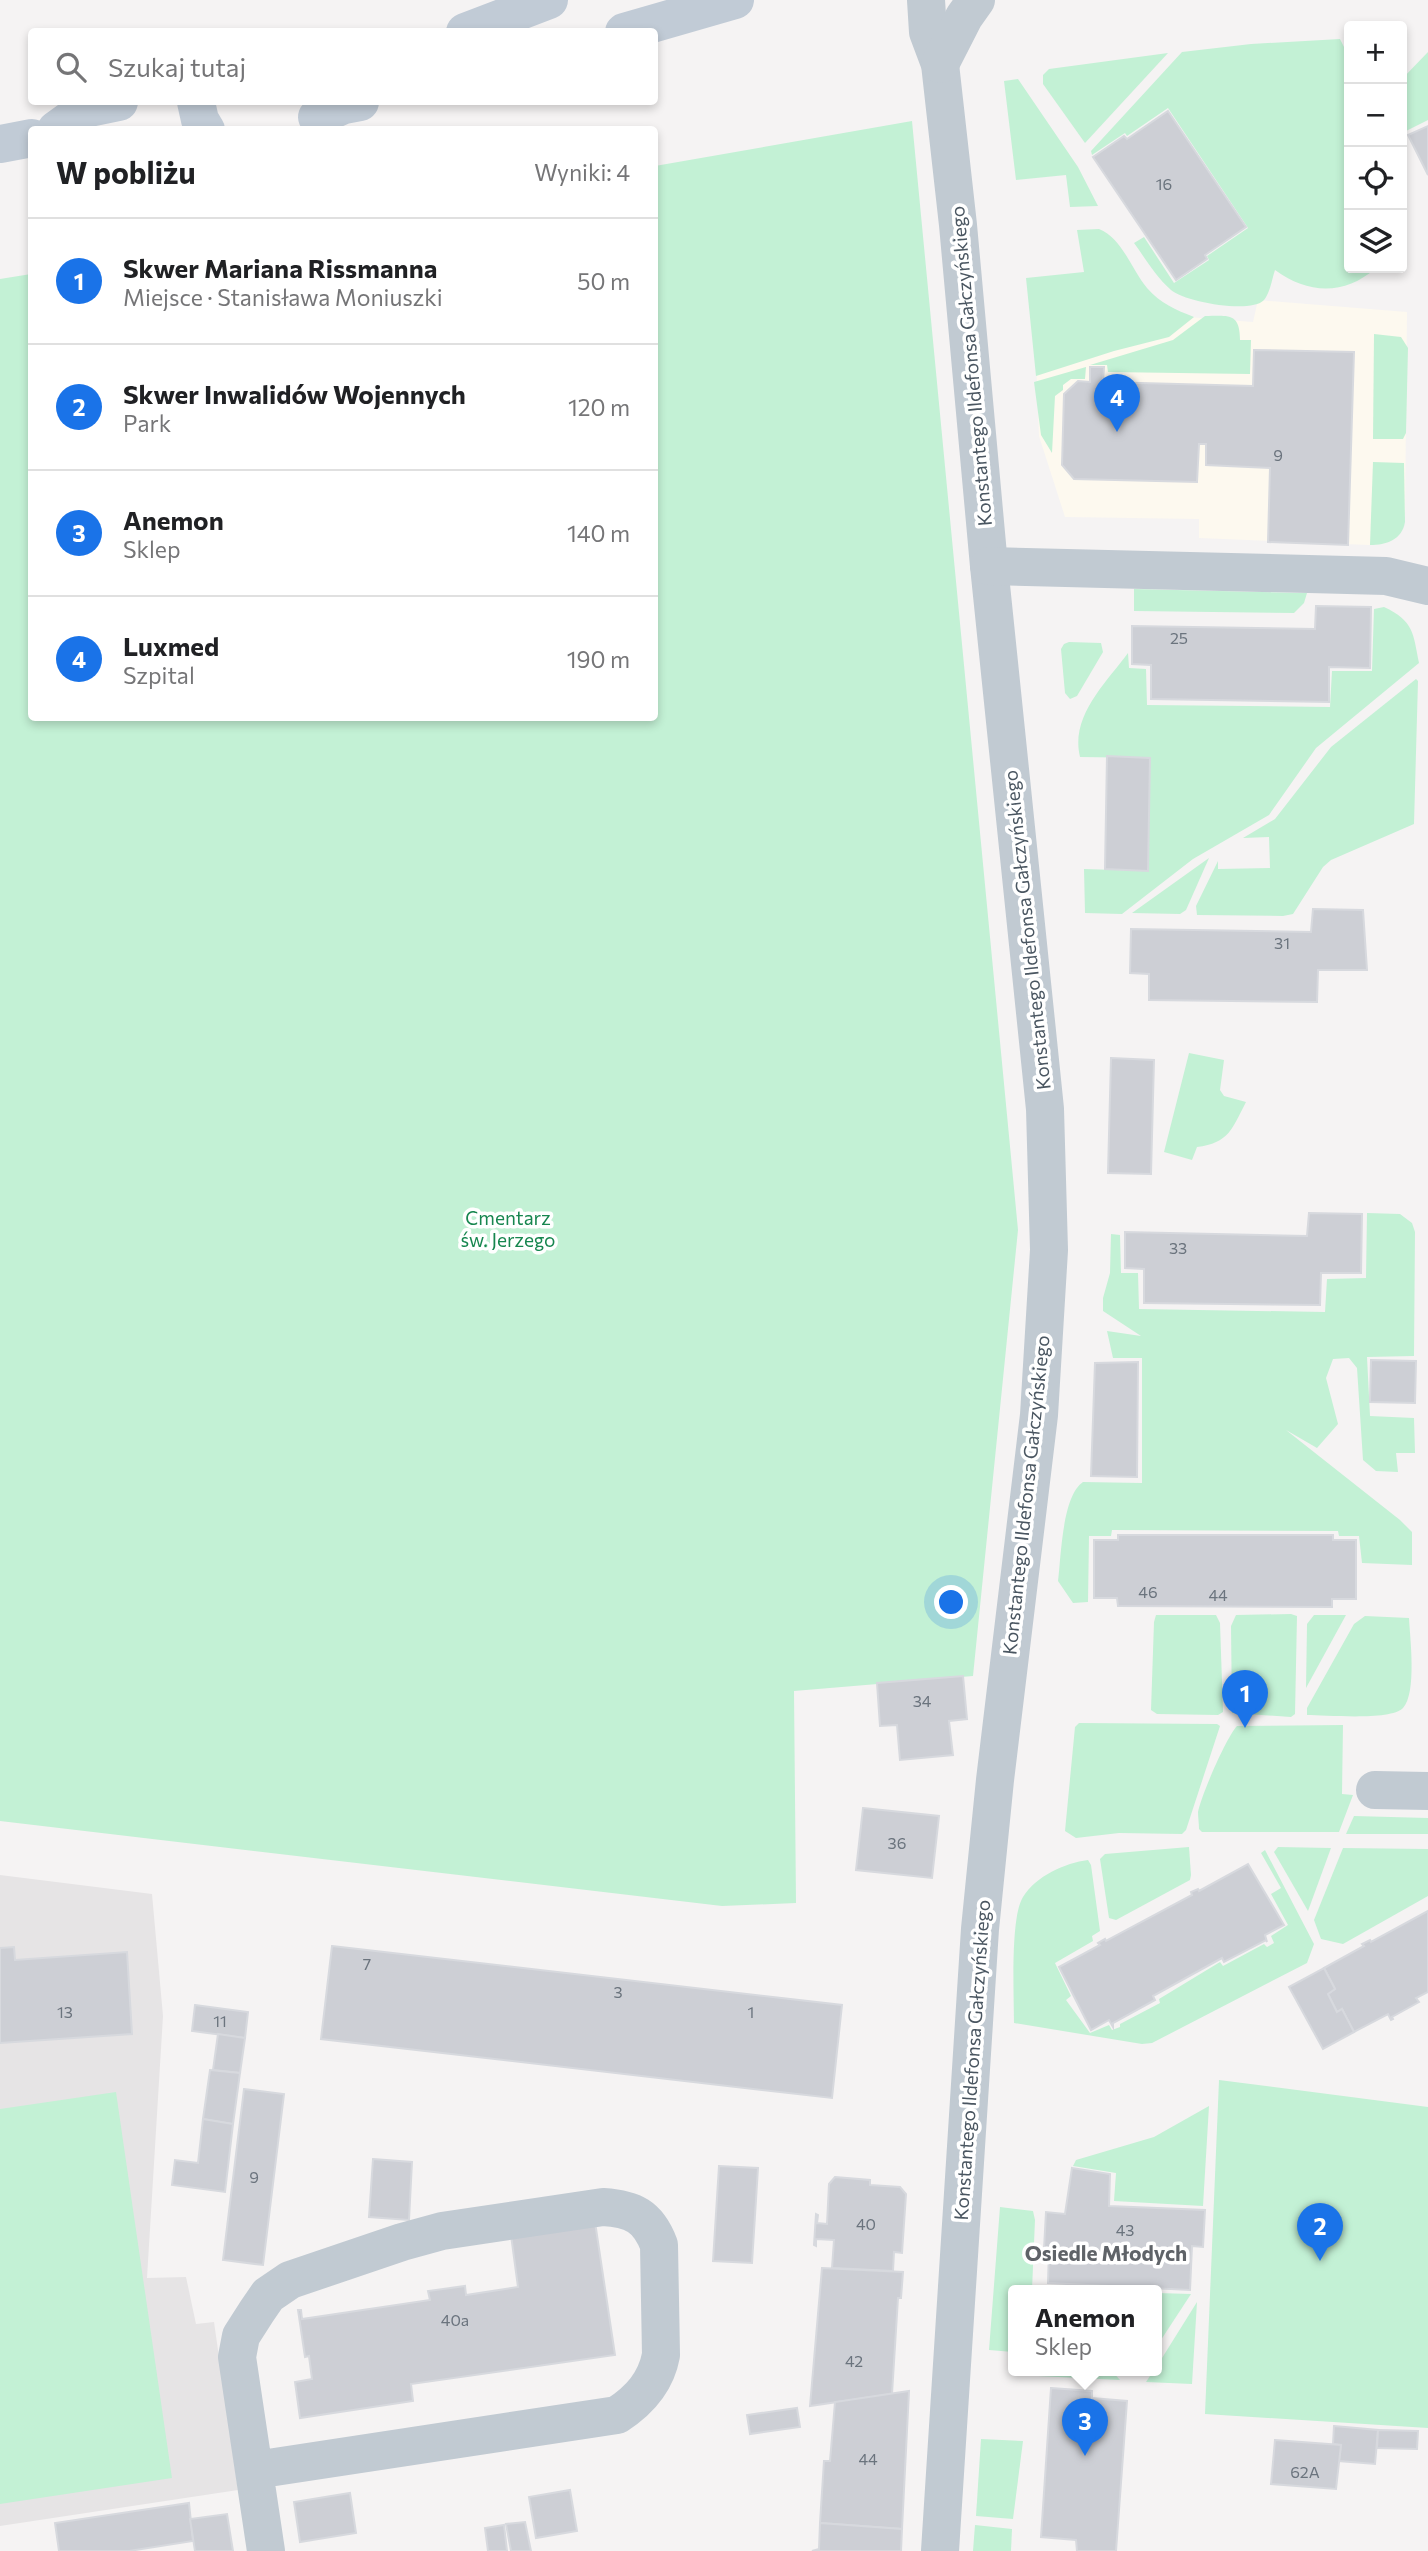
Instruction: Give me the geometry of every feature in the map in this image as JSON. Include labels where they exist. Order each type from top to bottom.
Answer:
[{"type":"main road","points":[[476,28],[549,0]]},
{"type":"main road","points":[[638,28],[736,0]]},
{"type":"main road","points":[[62,126],[85,109],[104,105]]},
{"type":"main road","points":[[197,105],[204,126]]},
{"type":"main road","points":[[316,116],[344,105]]},
{"type":"main road","points":[[0,144],[28,139]]},
{"type":"street","name":"Konstantego Ildefonsa Gałczyńskiego","points":[[926,0],[928,32],[940,64],[1045,1109],[1049,1251],[1039,1415],[980,1928],[940,2551]]},
{"type":"street","points":[[940,64],[964,17],[976,0]]},
{"type":"street","points":[[989,566],[1386,576],[1428,586]]},
{"type":"street","points":[[1375,1790],[1428,1791]]},
{"type":"street","points":[[255,2470],[617,2415],[634,2404],[653,2381],[658,2370],[661,2355],[659,2245],[654,2231],[647,2222],[628,2209],[603,2207],[442,2231],[402,2242],[281,2285],[268,2295],[242,2336],[237,2357],[266,2551]]},
{"type":"shaded area","points":[[1258,300],[1407,312],[1405,521],[1386,543],[1369,545],[1199,538],[1199,519],[1065,517],[1039,436],[1034,305],[1253,322]]},
{"type":"shaded area","points":[[0,1875],[152,1894],[163,2016],[147,2278],[186,2277],[196,2324],[214,2322],[238,2490],[0,2526]]},
{"type":"green space","points":[[1340,39],[1344,47],[1344,273],[1369,273],[1351,284],[1326,288],[1300,284],[1275,270],[1264,300],[1246,306],[1218,305],[1190,299],[1171,290],[1134,243],[1144,237],[1174,283],[1209,260],[1207,256],[1248,228],[1168,108],[1127,136],[1125,133],[1092,155],[1091,151],[1182,52],[1251,44]]},
{"type":"green space","points":[[1428,52],[1428,120],[1407,130],[1407,84],[1407,74]]},
{"type":"green space","points":[[1168,53],[1085,143],[1043,84],[1043,75],[1049,69]]},
{"type":"green space","points":[[1018,79],[1078,167],[1098,206],[1070,207],[1066,175],[1016,180],[1004,81]]},
{"type":"green space","name":"Cmentarz św. Jerzego","points":[[912,121],[1018,1230],[973,1676],[794,1691],[796,1903],[722,1906],[0,1821],[0,279],[28,274],[28,721],[658,721],[658,165]]},
{"type":"green space","points":[[1099,229],[1114,239],[1142,281],[1157,298],[1194,317],[1169,337],[1036,376],[1026,278],[1084,272],[1077,230]]},
{"type":"green space","points":[[1205,316],[1235,320],[1240,340],[1251,340],[1250,374],[1108,372],[1107,365],[1090,365],[1173,340]]},
{"type":"green space","points":[[1374,334],[1401,337],[1408,348],[1406,433],[1403,439],[1373,439]]},
{"type":"green space","points":[[1086,367],[1085,379],[1071,379],[1055,396],[1052,453],[1041,435],[1034,382]]},
{"type":"green space","points":[[1373,462],[1404,463],[1405,522],[1397,537],[1382,544],[1370,545]]},
{"type":"green space","points":[[1134,589],[1307,593],[1304,603],[1294,613],[1134,611]]},
{"type":"green space","points":[[1384,607],[1407,623],[1419,663],[1316,748],[1269,815],[1193,859],[1122,914],[1085,913],[1084,869],[1148,871],[1150,758],[1080,757],[1078,742],[1080,728],[1092,701],[1128,653],[1129,668],[1146,669],[1147,705],[1330,707],[1332,671],[1372,671],[1374,609]]},
{"type":"green space","points":[[1069,642],[1101,643],[1103,652],[1077,696],[1070,699],[1065,693],[1061,649]]},
{"type":"green space","points":[[1416,679],[1414,824],[1331,860],[1323,867],[1293,914],[1197,915],[1196,906],[1218,861],[1218,869],[1270,868],[1269,837],[1243,838],[1275,819],[1331,747]]},
{"type":"green space","points":[[1209,858],[1186,910],[1180,914],[1132,913]]},
{"type":"green space","points":[[1189,1053],[1224,1060],[1220,1090],[1224,1096],[1246,1102],[1228,1133],[1216,1142],[1197,1147],[1192,1160],[1164,1152]]},
{"type":"green space","points":[[1367,1213],[1400,1214],[1412,1223],[1415,1232],[1414,1356],[1367,1357],[1370,1416],[1414,1418],[1415,1453],[1396,1453],[1398,1472],[1376,1471],[1363,1460],[1357,1368],[1349,1358],[1333,1359],[1326,1378],[1338,1424],[1317,1448],[1286,1430],[1412,1532],[1412,1565],[1362,1563],[1359,1536],[1339,1536],[1338,1531],[1112,1530],[1111,1536],[1089,1536],[1088,1602],[1073,1603],[1058,1581],[1064,1528],[1076,1489],[1083,1482],[1142,1483],[1142,1358],[1113,1358],[1107,1331],[1141,1336],[1103,1311],[1103,1298],[1110,1273],[1111,1234],[1120,1235],[1121,1273],[1138,1273],[1139,1309],[1325,1312],[1327,1279],[1366,1278]]},
{"type":"green space","points":[[1156,1615],[1216,1615],[1220,1623],[1223,1712],[1218,1715],[1157,1714],[1151,1710]]},
{"type":"green space","points":[[1236,1615],[1297,1616],[1295,1714],[1291,1717],[1232,1713],[1231,1626]]},
{"type":"green space","points":[[1314,1615],[1346,1615],[1306,1688],[1307,1624]]},
{"type":"green space","points":[[1365,1616],[1409,1618],[1412,1665],[1410,1690],[1403,1708],[1386,1715],[1307,1715],[1307,1708],[1354,1624]]},
{"type":"green space","points":[[1079,1723],[1220,1726],[1186,1830],[1182,1834],[1119,1833],[1076,1838],[1065,1831],[1075,1727]]},
{"type":"green space","points":[[1343,1725],[1342,1794],[1353,1795],[1339,1832],[1202,1832],[1199,1829],[1198,1812],[1204,1793],[1237,1726]]},
{"type":"green space","points":[[1354,1816],[1428,1818],[1428,1834],[1346,1834]]},
{"type":"green space","points":[[1189,1847],[1190,1880],[1116,1920],[1109,1918],[1100,1859],[1105,1854]]},
{"type":"green space","points":[[1278,1847],[1331,1848],[1308,1911],[1274,1852]]},
{"type":"green space","points":[[1343,1848],[1428,1849],[1428,1896],[1343,1944],[1321,1939],[1314,1920]]},
{"type":"green space","points":[[1265,1850],[1314,1944],[1307,1963],[1152,2043],[1142,2044],[1014,2023],[1016,1922],[1023,1897],[1043,1877],[1061,1867],[1079,1862],[1088,1860],[1091,1865],[1100,1931],[1092,1936],[1093,1941],[1055,1963],[1071,1996],[1066,2000],[1090,2033],[1109,2025],[1112,2030],[1120,2027],[1120,2024],[1160,2003],[1159,1999],[1220,1962],[1223,1966],[1264,1944],[1267,1947],[1274,1943],[1271,1936],[1288,1925],[1271,1894],[1281,1888],[1261,1853]]},
{"type":"green space","points":[[1219,2080],[1428,2107],[1428,2428],[1205,2414]]},
{"type":"green space","points":[[116,2092],[172,2478],[0,2504],[0,2109]]},
{"type":"green space","points":[[1209,2106],[1203,2206],[1114,2201],[1116,2173],[1073,2166],[1076,2160],[1154,2137]]},
{"type":"green space","points":[[1000,2207],[1033,2211],[1032,2285],[1008,2285],[1008,2352],[989,2350]]},
{"type":"green space","points":[[1162,2293],[1191,2294],[1162,2338]]},
{"type":"green space","points":[[1197,2302],[1192,2384],[1146,2382],[1150,2376],[1162,2376],[1162,2358]]},
{"type":"green space","points":[[1038,2376],[1116,2376],[1120,2380]]},
{"type":"green space","points":[[981,2439],[1023,2441],[1013,2519],[976,2516]]},
{"type":"green space","points":[[975,2525],[1012,2529],[1011,2551],[973,2551]]},
{"type":"building","points":[[1168,111],[1246,227],[1205,255],[1207,259],[1176,280],[1093,157],[1124,136],[1127,139]]},
{"type":"building","points":[[1428,126],[1428,175],[1408,135]]},
{"type":"building","points":[[1254,350],[1354,352],[1348,545],[1268,542],[1270,468],[1206,465],[1206,444],[1199,444],[1197,482],[1074,479],[1062,465],[1064,394],[1078,381],[1090,382],[1090,367],[1104,367],[1103,382],[1253,386]]},
{"type":"building","points":[[1316,606],[1371,607],[1370,668],[1329,667],[1329,702],[1151,699],[1151,665],[1132,664],[1132,626],[1315,629]]},
{"type":"building","points":[[1107,756],[1150,758],[1148,871],[1105,869]]},
{"type":"building","points":[[1313,909],[1363,910],[1367,970],[1318,970],[1317,1002],[1149,1000],[1149,974],[1130,973],[1131,929],[1311,932]]},
{"type":"building","points":[[1111,1058],[1154,1060],[1151,1174],[1108,1173]]},
{"type":"building","points":[[1309,1213],[1362,1214],[1361,1273],[1321,1273],[1320,1305],[1144,1303],[1144,1269],[1125,1268],[1125,1232],[1307,1236]]},
{"type":"building","points":[[1371,1360],[1416,1361],[1415,1403],[1370,1402]]},
{"type":"building","points":[[1138,1362],[1137,1477],[1091,1476],[1095,1363]]},
{"type":"building","points":[[1118,1535],[1333,1535],[1333,1540],[1356,1540],[1356,1599],[1332,1599],[1332,1607],[1118,1606],[1117,1598],[1094,1598],[1094,1540],[1118,1540]]},
{"type":"building","points":[[963,1676],[967,1719],[949,1721],[953,1755],[900,1760],[897,1725],[880,1726],[877,1683]]},
{"type":"building","points":[[863,1808],[939,1816],[932,1878],[856,1870]]},
{"type":"building","points":[[1248,1864],[1284,1925],[1265,1935],[1267,1942],[1266,1940],[1224,1962],[1222,1958],[1153,1996],[1155,2000],[1113,2023],[1113,2027],[1109,2020],[1091,2030],[1059,1967],[1100,1945],[1098,1943],[1105,1939],[1106,1941],[1192,1895],[1191,1892],[1198,1889],[1199,1891]]},
{"type":"building","points":[[1428,1911],[1428,1992],[1416,1998],[1419,2002],[1392,2017],[1393,2019],[1391,2020],[1388,2014],[1354,2032],[1342,2009],[1337,2012],[1328,1994],[1335,1989],[1324,1968],[1364,1946],[1362,1944],[1370,1940],[1371,1942]]},
{"type":"building","points":[[332,1946],[842,2005],[832,2098],[321,2039]]},
{"type":"building","points":[[14,1947],[15,1960],[127,1952],[132,2034],[0,2043],[0,1948]]},
{"type":"building","points":[[1324,1968],[1335,1989],[1328,1994],[1337,2012],[1342,2009],[1354,2032],[1323,2049],[1289,1987]]},
{"type":"building","points":[[195,2005],[248,2012],[245,2038],[192,2031]]},
{"type":"building","points":[[218,2034],[245,2038],[240,2073],[213,2070]]},
{"type":"building","points":[[210,2070],[240,2073],[233,2124],[203,2119]]},
{"type":"building","points":[[244,2089],[284,2094],[263,2265],[223,2260]]},
{"type":"building","points":[[203,2119],[233,2124],[225,2192],[172,2185],[175,2160],[198,2163]]},
{"type":"building","points":[[373,2159],[412,2162],[409,2220],[369,2217]]},
{"type":"building","points":[[719,2166],[758,2168],[752,2263],[713,2261]]},
{"type":"building","points":[[1072,2168],[1110,2174],[1109,2206],[1205,2210],[1203,2247],[1192,2246],[1190,2290],[1162,2289],[1162,2285],[1048,2283],[1049,2250],[1044,2249],[1046,2212],[1065,2214]]},
{"type":"building","points":[[835,2177],[870,2180],[870,2185],[900,2187],[906,2194],[902,2253],[894,2252],[893,2271],[832,2268],[834,2240],[816,2239],[816,2246],[814,2245],[816,2214],[817,2223],[827,2224],[829,2184]]},
{"type":"building","points":[[595,2222],[615,2355],[411,2384],[413,2401],[300,2418],[295,2382],[312,2379],[309,2356],[305,2357],[298,2310],[301,2310],[302,2319],[430,2300],[428,2291],[465,2286],[466,2295],[518,2287],[511,2235]]},
{"type":"building","points":[[822,2268],[903,2272],[901,2298],[898,2298],[892,2394],[810,2406]]},
{"type":"building","points":[[1051,2388],[1092,2391],[1092,2398],[1127,2401],[1116,2551],[1077,2551],[1076,2540],[1041,2537]]},
{"type":"building","points":[[909,2391],[902,2529],[820,2523],[824,2461],[830,2461],[835,2402]]},
{"type":"building","points":[[797,2408],[800,2427],[750,2434],[747,2415]]},
{"type":"building","points":[[1334,2426],[1378,2430],[1375,2464],[1339,2461],[1341,2445],[1333,2444]]},
{"type":"building","points":[[1378,2430],[1418,2431],[1417,2449],[1377,2448]]},
{"type":"building","points":[[1275,2440],[1341,2445],[1336,2489],[1271,2484]]},
{"type":"building","points":[[570,2490],[577,2531],[536,2538],[529,2497]]},
{"type":"building","points":[[350,2493],[356,2533],[300,2542],[294,2502]]},
{"type":"building","points":[[189,2503],[193,2541],[129,2551],[59,2551],[55,2523]]},
{"type":"building","points":[[227,2514],[233,2551],[195,2551],[190,2519]]},
{"type":"building","points":[[525,2522],[531,2551],[511,2551],[506,2524]]},
{"type":"building","points":[[820,2523],[902,2529],[901,2551],[812,2551],[819,2549]]},
{"type":"building","points":[[504,2525],[507,2551],[488,2551],[485,2528]]},
{"type":"place","name":"Luxmed","points":[[1117,432]]},
{"type":"place","name":"Skwer Mariana Rissmanna","points":[[1245,1728]]},
{"type":"place","name":"Skwer Inwalidów Wojennych","points":[[1320,2261]]},
{"type":"place","name":"Anemon","points":[[1085,2456]]},
{"type":"district","name":"Osiedle Młodych","points":[[1106,2254]]}]
